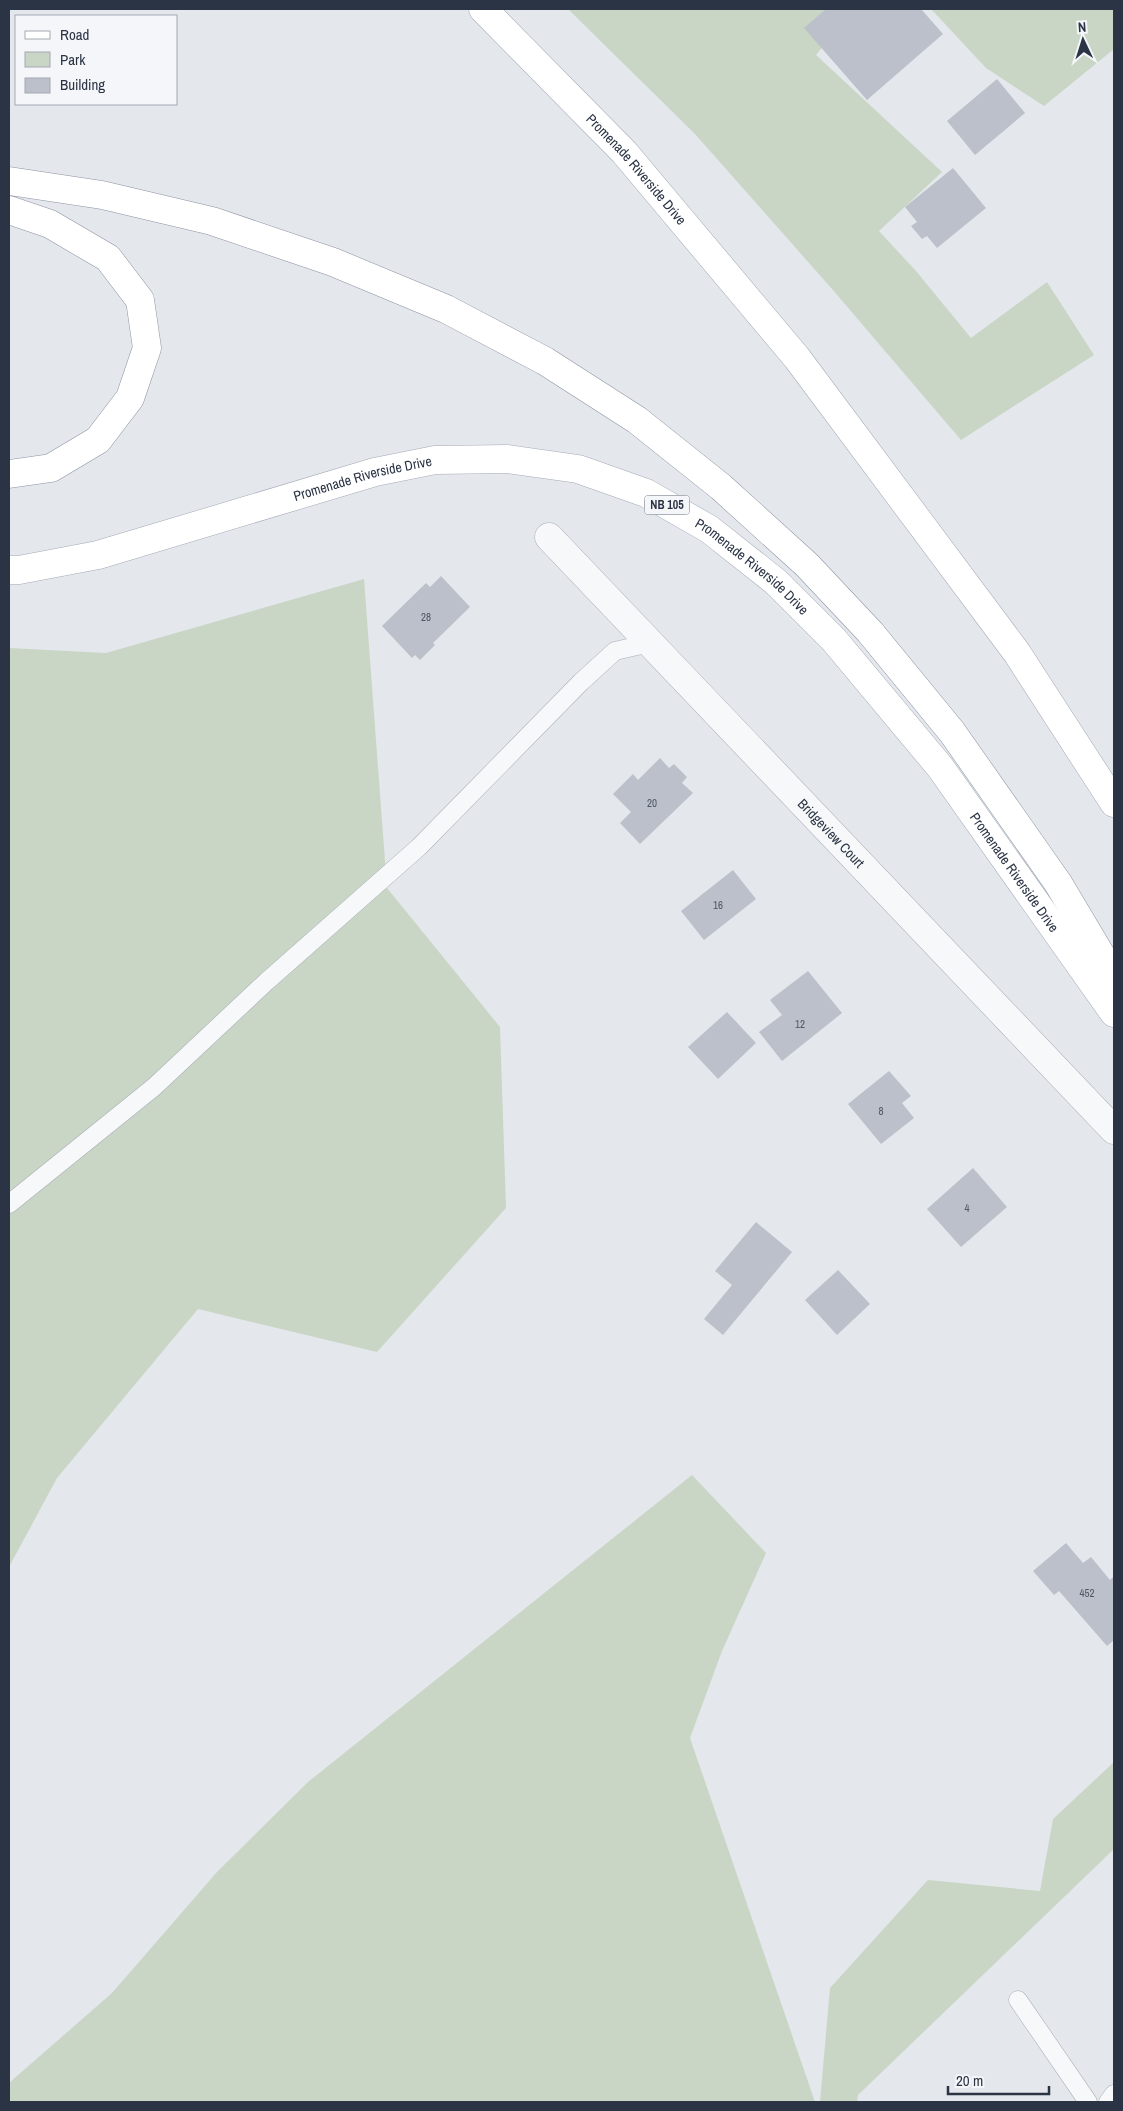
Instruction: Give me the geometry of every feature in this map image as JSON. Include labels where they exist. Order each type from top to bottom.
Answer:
[{"type":"main road","name":"Promenade Riverside Drive","points":[[483,9],[624,152],[797,358],[1017,653],[1114,802]]},
{"type":"main road","points":[[9,181],[102,195],[212,221],[333,262],[446,309],[545,362],[637,420],[721,487],[806,565],[870,632],[952,732],[1058,883],[1114,977]]},
{"type":"main road","points":[[9,210],[50,224],[108,258],[140,300],[147,348],[130,398],[98,440],[51,468],[9,474]]},
{"type":"main road","name":"Promenade Riverside Drive","points":[[9,570],[19,570],[98,555],[375,472],[435,460],[508,459],[578,469],[646,493],[709,529],[776,582],[834,640],[940,767],[1114,1013]]},
{"type":"street","name":"Bridgeview Court","points":[[549,537],[1114,1130]]},
{"type":"lane","points":[[9,1204],[154,1087],[266,982],[419,847],[581,682],[615,652],[650,643]]},
{"type":"lane","points":[[1018,2000],[1088,2102]]},
{"type":"lane","points":[[1108,2102],[1114,2094]]},
{"type":"green space","points":[[568,9],[854,9],[816,55],[942,172],[879,231],[916,271],[971,338],[1047,282],[1094,355],[961,440],[832,289],[695,134]]},
{"type":"green space","points":[[931,9],[1114,9],[1114,49],[1044,106],[986,68]]},
{"type":"green space","points":[[364,579],[387,888],[500,1027],[506,1208],[377,1352],[198,1309],[57,1478],[9,1567],[9,648],[106,653]]},
{"type":"green space","points":[[692,1475],[766,1553],[722,1651],[690,1738],[815,2102],[9,2102],[9,2083],[112,1993],[217,1872],[308,1782]]},
{"type":"green space","points":[[1114,1762],[1114,1849],[858,2095],[857,2102],[820,2102],[830,1988],[928,1880],[1040,1891],[1053,1819]]},
{"type":"building","points":[[826,9],[921,9],[943,34],[867,100],[804,28]]},
{"type":"building","points":[[997,79],[1025,113],[975,155],[947,121]]},
{"type":"building","points":[[953,168],[986,208],[937,248],[927,236],[922,239],[911,226],[917,222],[905,207]]},
{"type":"building","points":[[441,576],[470,607],[433,643],[435,645],[420,660],[415,655],[412,658],[382,626],[426,583],[430,587]]},
{"type":"building","points":[[660,758],[669,768],[674,764],[687,777],[682,783],[693,793],[640,844],[620,823],[631,812],[613,794],[633,774],[638,780]]},
{"type":"building","points":[[733,870],[756,899],[704,940],[681,911]]},
{"type":"building","points":[[808,971],[842,1013],[782,1061],[759,1032],[782,1015],[770,1000]]},
{"type":"building","points":[[727,1012],[756,1043],[718,1079],[688,1047]]},
{"type":"building","points":[[889,1071],[911,1096],[902,1103],[914,1118],[881,1144],[848,1104]]},
{"type":"building","points":[[973,1168],[1007,1207],[961,1247],[927,1209]]},
{"type":"building","points":[[756,1222],[792,1252],[723,1335],[704,1319],[732,1285],[715,1271]]},
{"type":"building","points":[[838,1270],[870,1304],[837,1335],[805,1300]]},
{"type":"building","points":[[1066,1543],[1083,1563],[1091,1557],[1110,1580],[1114,1576],[1114,1640],[1107,1646],[1059,1591],[1054,1595],[1033,1571]]}]
